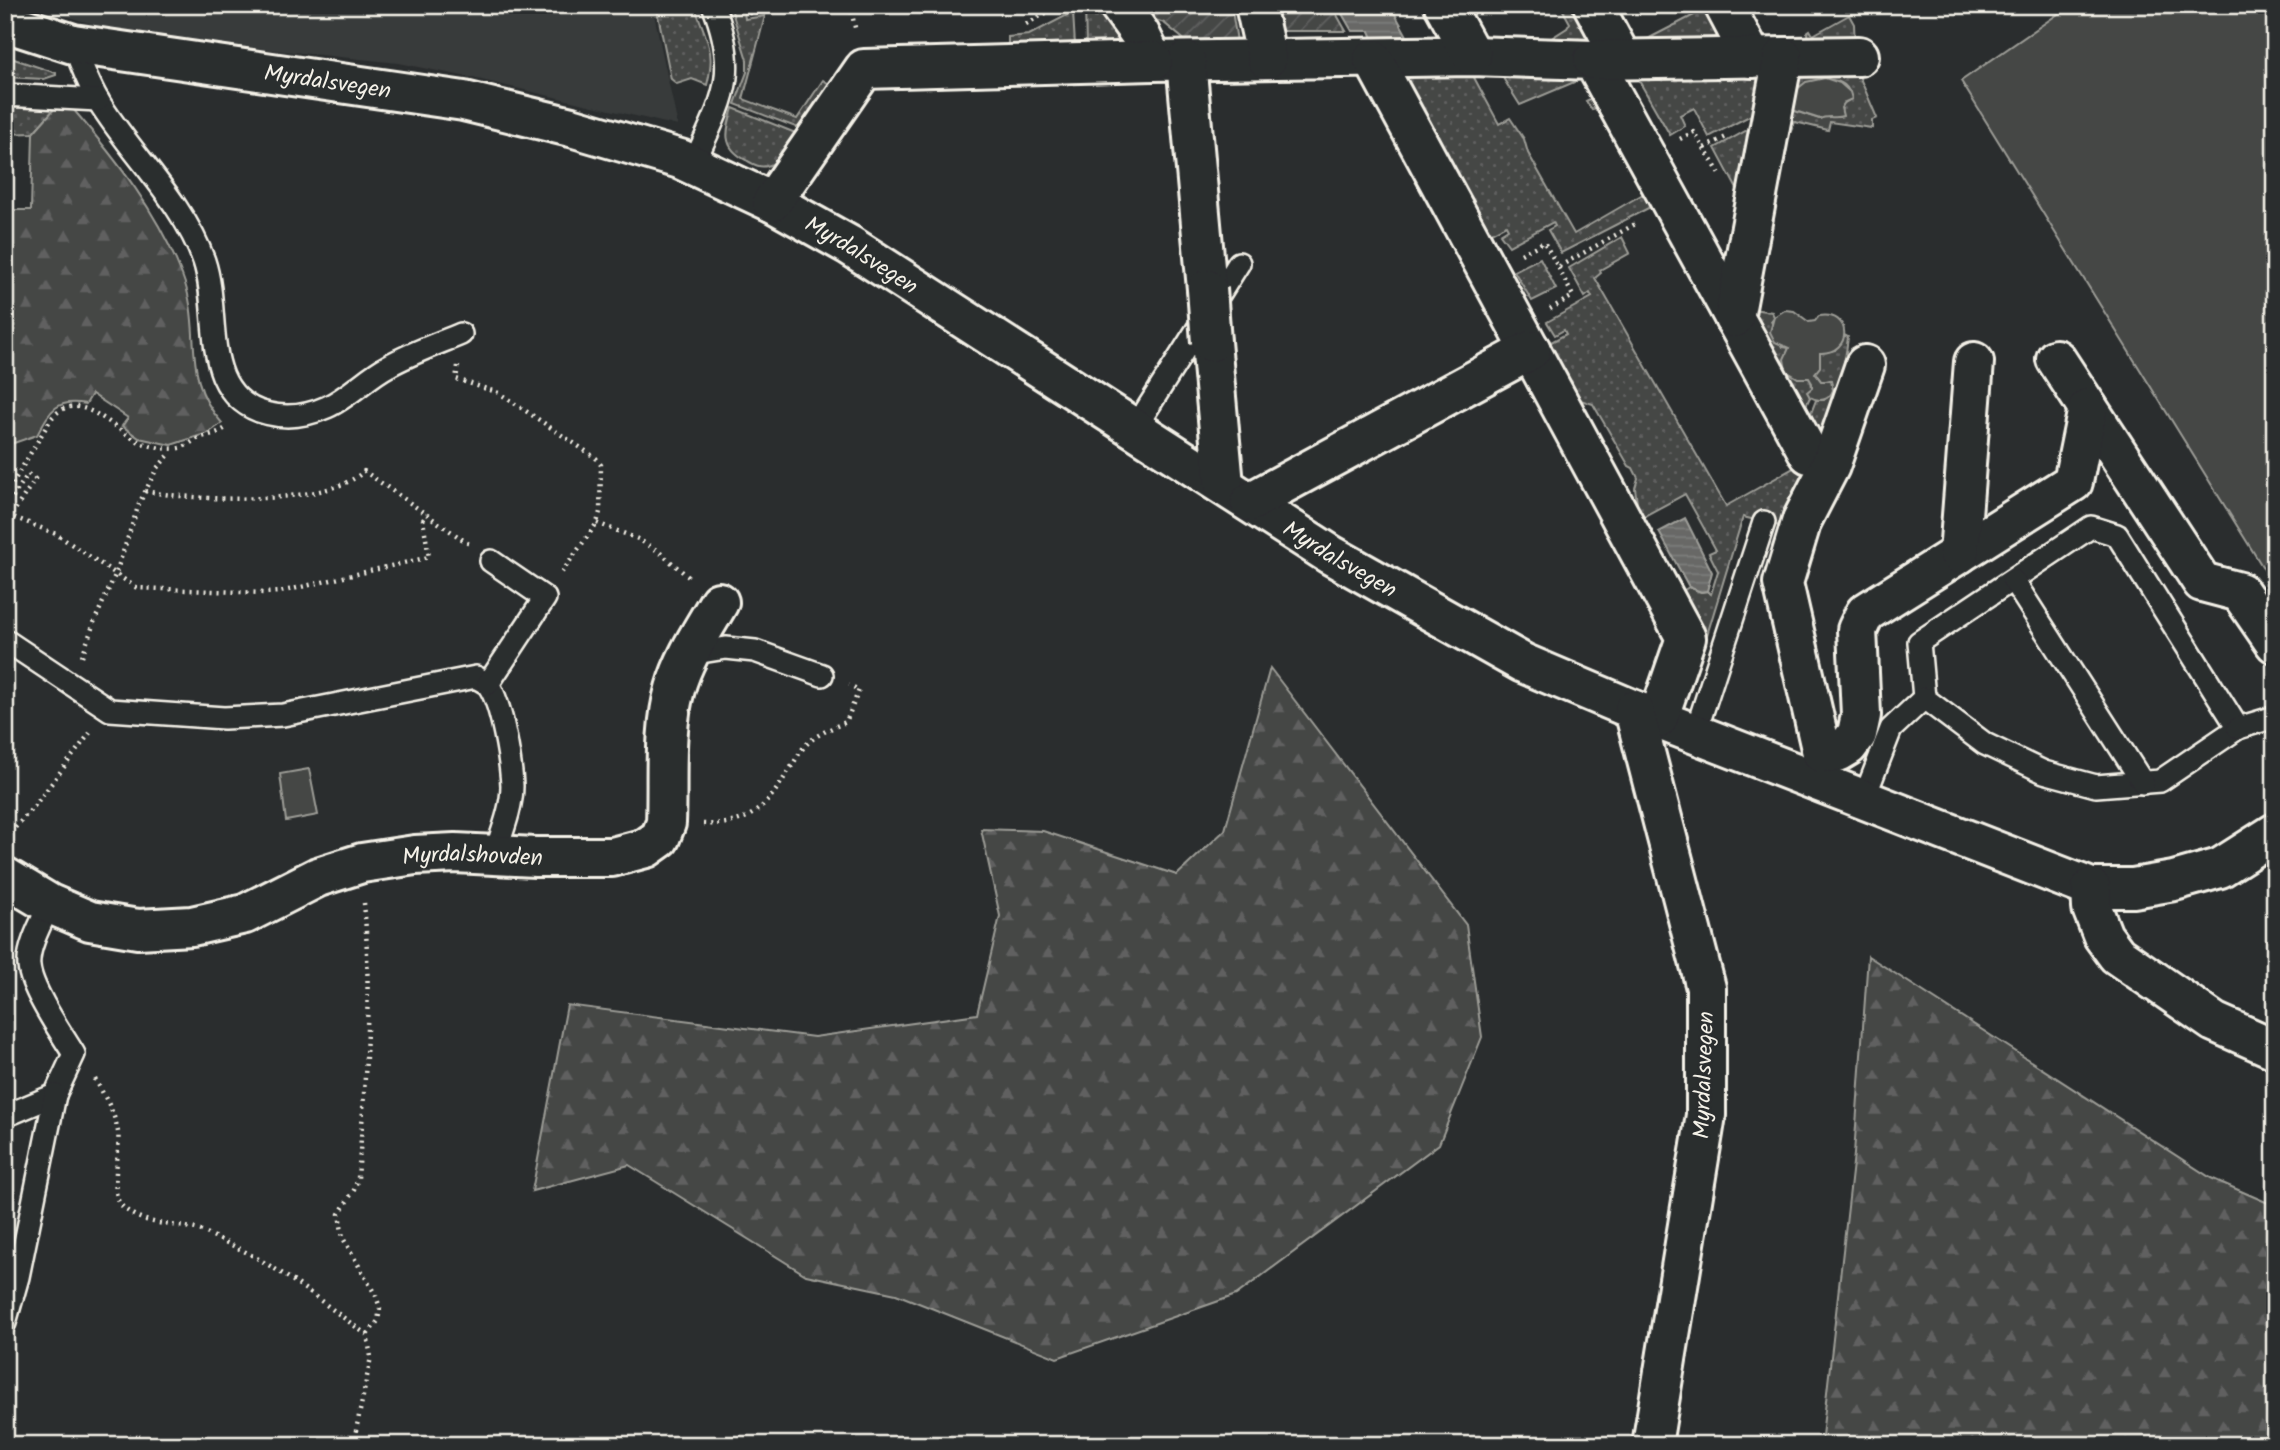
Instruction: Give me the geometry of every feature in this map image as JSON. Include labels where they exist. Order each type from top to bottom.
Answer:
[{"type":"street","points":[[1119,5],[1140,34],[1170,61],[1207,289],[1211,342],[1237,494],[1525,338]]},
{"type":"street","points":[[1255,5],[1267,59]]},
{"type":"street","points":[[1444,5],[1472,56]]},
{"type":"street","points":[[1593,5],[1608,60],[1672,204],[1808,454]]},
{"type":"street","points":[[1724,5],[1768,57],[1772,114],[1734,318]]},
{"type":"street","name":"Myrdalsvegen","points":[[5,22],[73,44],[464,101],[571,127],[693,165],[772,202],[849,245],[1331,555],[1523,663],[1863,801],[2091,888],[2133,888],[2174,881],[2220,868],[2275,833]]},
{"type":"street","points":[[772,202],[864,69],[1472,56],[1608,60],[1859,56]]},
{"type":"street","points":[[1373,60],[1686,638],[1646,714]]},
{"type":"street","points":[[2056,359],[2202,582],[2240,592],[2275,643]]},
{"type":"street","points":[[1959,554],[1974,362]]},
{"type":"street","points":[[1865,365],[1830,466],[1802,520],[1783,583],[1822,753],[1838,751],[1848,746],[1857,734],[1861,715],[1857,629],[1865,613],[2073,482],[2088,408]]},
{"type":"street","points":[[666,823],[670,721],[675,688],[689,654],[719,602]]},
{"type":"street","name":"Myrdalsvegen","points":[[1646,714],[1706,989],[1706,1115],[1652,1445]]},
{"type":"street","name":"Myrdalshovden","points":[[5,877],[50,904],[90,921],[138,929],[192,926],[245,914],[318,877],[362,863],[415,855],[612,857],[646,848],[660,838],[666,823]]},
{"type":"street","points":[[2091,888],[2092,908],[2103,936],[2117,955],[2214,1023],[2275,1049]]},
{"type":"lane","points":[[693,165],[721,103],[728,75],[728,56],[723,32],[713,5]]},
{"type":"lane","points":[[73,44],[98,100],[182,219],[204,261],[213,309],[217,354],[223,376],[235,396],[245,404],[254,410],[278,417],[304,415],[328,407],[387,366],[461,334]]},
{"type":"lane","points":[[5,95],[98,100]]},
{"type":"lane","points":[[1135,428],[1239,263]]},
{"type":"lane","points":[[1695,734],[1764,522]]},
{"type":"lane","points":[[2238,728],[2117,535],[2091,527],[1919,642],[1924,698],[1985,744],[2044,772],[2096,786],[2160,781],[2238,728],[2275,717]]},
{"type":"lane","points":[[488,684],[545,598],[491,561]]},
{"type":"lane","points":[[2012,580],[2143,783]]},
{"type":"lane","points":[[5,640],[110,710],[224,718],[272,716],[476,677],[488,684],[507,742],[512,787],[507,819],[495,854]]},
{"type":"lane","points":[[689,654],[726,648],[755,651],[822,675]]},
{"type":"lane","points":[[1863,801],[1891,729],[1924,698]]},
{"type":"lane","points":[[5,1323],[18,1277],[55,1095],[74,1054],[34,985],[28,965],[34,939],[50,904]]},
{"type":"lane","points":[[5,1116],[55,1095]]},
{"type":"path","points":[[749,5],[750,13],[792,5]]},
{"type":"path","points":[[1678,140],[1694,131],[1704,148],[1772,114]]},
{"type":"path","points":[[1558,267],[1672,204]]},
{"type":"path","points":[[1488,272],[1544,242],[1573,296],[1525,338]]},
{"type":"path","points":[[462,380],[499,393],[596,458],[601,465],[600,512],[597,523],[545,598]]},
{"type":"path","points":[[5,496],[51,419],[57,411],[67,407],[87,409],[143,444],[179,448],[198,438],[220,432],[229,426],[245,404]]},
{"type":"path","points":[[84,653],[94,620],[116,573],[127,534],[145,491],[157,468],[170,454]]},
{"type":"path","points":[[145,491],[191,497],[270,499],[343,484],[357,479],[365,471],[462,538]]},
{"type":"path","points":[[5,509],[28,474],[35,480],[11,516],[56,534],[137,588],[254,593],[279,592],[429,557],[423,520],[427,514]]},
{"type":"path","points":[[597,523],[638,539],[658,551],[719,602]]},
{"type":"path","points":[[666,823],[726,825],[758,810],[777,790],[805,746],[822,732],[846,722],[859,690],[822,675]]},
{"type":"path","points":[[5,839],[110,710]]},
{"type":"path","points":[[362,863],[368,1053],[358,1178],[339,1214],[342,1238],[376,1296],[380,1308],[378,1321],[367,1335]]},
{"type":"path","points":[[74,1054],[92,1075],[107,1101],[118,1131],[119,1157],[115,1189],[119,1203],[134,1216],[197,1230],[251,1253],[303,1286],[367,1335],[372,1357],[353,1445]]},
{"type":"shaded area","points":[[30,5],[652,5],[678,126],[398,63],[128,35]]},
{"type":"shaded area","points":[[1337,5],[1390,5],[1412,45],[1376,45],[1370,31],[1352,31]]},
{"type":"shaded area","points":[[1685,518],[1712,572],[1707,591],[1701,592],[1689,587],[1659,532]]},
{"type":"green space","points":[[656,5],[706,5],[696,10],[707,38],[710,55],[707,85],[692,79],[677,84],[671,79]]},
{"type":"green space","points":[[730,5],[743,5],[745,19],[765,16],[743,99],[797,119],[823,80],[831,85],[801,129],[735,104],[747,72],[747,60]]},
{"type":"green space","points":[[1085,5],[1099,5],[1129,45],[1086,46]]},
{"type":"green space","points":[[1138,5],[1231,5],[1237,41],[1187,42],[1164,23],[1147,17]]},
{"type":"green space","points":[[1275,5],[1291,8],[1333,8],[1346,31],[1270,31]]},
{"type":"green space","points":[[1560,5],[1581,5],[1604,49],[1539,46],[1567,28],[1570,23]]},
{"type":"green space","points":[[1697,5],[1715,5],[1739,48],[1632,47],[1700,12]]},
{"type":"green space","points":[[2071,5],[2275,5],[2275,587],[1961,81]]},
{"type":"green space","points":[[1073,12],[1075,45],[1008,47],[1008,37],[1029,35]]},
{"type":"green space","points":[[1849,15],[1854,24],[1855,47],[1808,48],[1807,32],[1810,30],[1813,35]]},
{"type":"green space","points":[[5,56],[56,75],[44,79],[5,77]]},
{"type":"green space","points":[[1470,70],[1499,124],[1510,118],[1524,139],[1528,153],[1574,234],[1643,194],[1596,109],[1592,110],[1586,101],[1596,96],[1586,77],[1520,105],[1498,70],[1590,71],[1662,201],[1561,253],[1548,230],[1555,226],[1553,222],[1509,246],[1500,234],[1508,229],[1506,225],[1482,238],[1391,72]]},
{"type":"green space","points":[[1770,71],[1763,109],[1709,137],[1694,108],[1680,115],[1685,126],[1670,135],[1634,72]]},
{"type":"green space","points":[[1788,71],[1857,71],[1877,118],[1872,120],[1872,128],[1830,122],[1828,130],[1795,122],[1787,140],[1792,110],[1819,119],[1841,112],[1843,104],[1851,99],[1843,84],[1836,81],[1810,83],[1796,90]]},
{"type":"green space","points":[[1825,78],[1840,83],[1850,92],[1852,99],[1845,102],[1841,108],[1843,116],[1820,119],[1792,110],[1796,90],[1806,82]]},
{"type":"green space","points":[[44,105],[56,107],[33,133],[5,134],[5,120],[13,108]]},
{"type":"green space","points":[[56,107],[73,109],[105,147],[149,209],[172,252],[188,295],[196,370],[201,388],[222,423],[208,433],[171,445],[139,438],[122,426],[128,418],[92,394],[86,404],[68,403],[55,408],[37,435],[5,446],[5,332],[10,323],[13,305],[5,261],[5,210],[31,210],[33,133]]},
{"type":"green space","points":[[733,108],[798,134],[777,161],[767,166],[756,165],[738,155],[729,144],[727,131]]},
{"type":"green space","points":[[1760,123],[1746,206],[1715,148]]},
{"type":"green space","points":[[1622,237],[1630,253],[1600,270],[1601,273],[1595,278],[1726,506],[1806,461],[1814,462],[1784,527],[1743,517],[1696,671],[1686,668],[1676,595],[1689,587],[1711,594],[1718,571],[1709,553],[1716,550],[1685,494],[1639,519],[1635,488],[1638,478],[1633,468],[1629,466],[1593,404],[1568,396],[1540,348],[1566,334],[1564,330],[1555,335],[1547,322],[1592,297],[1590,293],[1585,297],[1569,268]]},
{"type":"green space","points":[[1540,258],[1556,289],[1532,301],[1514,271]]},
{"type":"green space","points":[[5,263],[12,289],[13,307],[5,332]]},
{"type":"green space","points":[[1746,308],[1772,312],[1774,317],[1771,321],[1783,347],[1790,348],[1798,378],[1807,377],[1811,380],[1812,388],[1808,392],[1810,397],[1800,419]]},
{"type":"green space","points":[[1785,310],[1794,311],[1809,322],[1815,321],[1819,316],[1830,316],[1843,325],[1843,340],[1831,351],[1820,353],[1820,367],[1815,373],[1821,381],[1831,381],[1833,390],[1826,398],[1817,400],[1810,397],[1807,392],[1812,388],[1812,383],[1809,378],[1798,378],[1786,371],[1784,359],[1789,348],[1775,342],[1770,332],[1774,317]]},
{"type":"green space","points":[[1844,335],[1848,337],[1844,365],[1821,445],[1805,429],[1816,400],[1824,400],[1833,390],[1830,380],[1822,382],[1815,373],[1819,353],[1835,350]]},
{"type":"green space","points":[[1270,668],[1466,925],[1482,1037],[1439,1144],[1236,1295],[1057,1358],[896,1294],[806,1275],[629,1165],[532,1191],[567,1005],[814,1037],[977,1014],[1000,916],[981,829],[1043,831],[1177,875],[1225,830]]},
{"type":"green space","points":[[309,769],[318,815],[286,821],[280,774]]},
{"type":"green space","points":[[1868,956],[2211,1178],[2275,1206],[2275,1445],[1821,1445],[1854,1154]]}]
